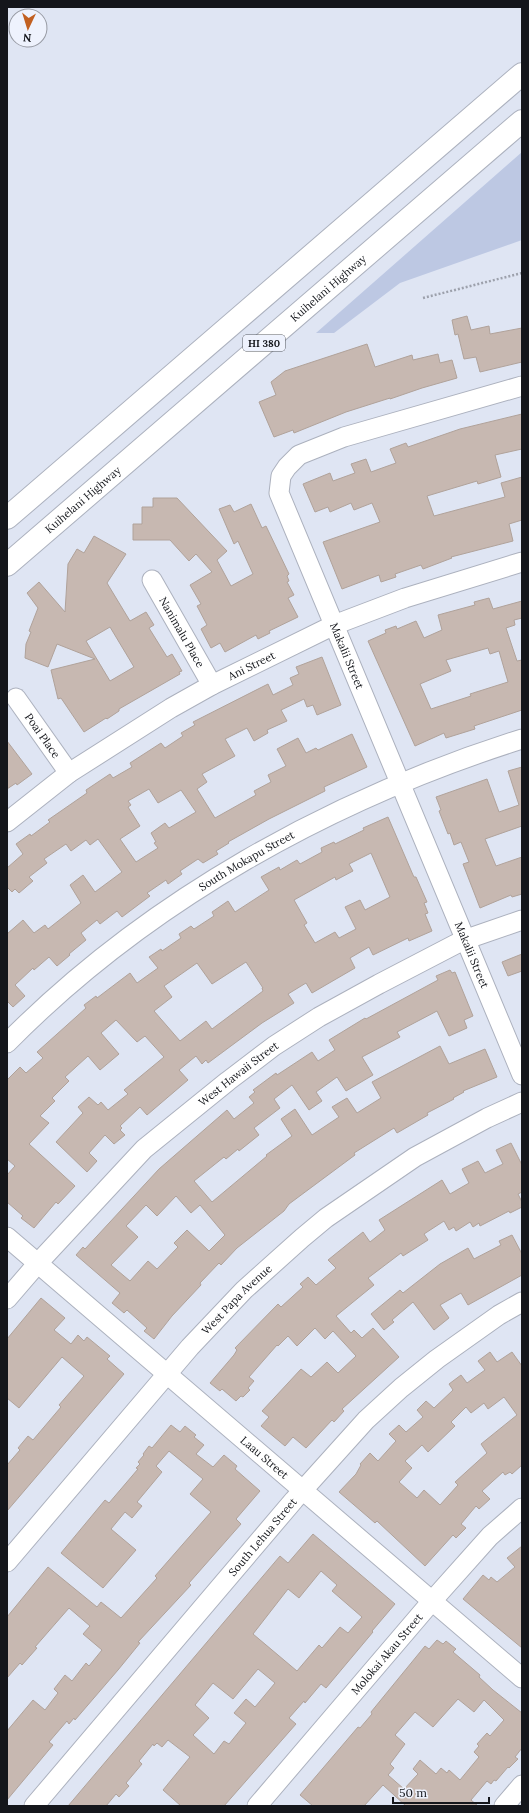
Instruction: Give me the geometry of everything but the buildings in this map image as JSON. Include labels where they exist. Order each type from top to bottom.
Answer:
[{"type":"main road","name":"HI 380","points":[[7,518],[522,74]]},
{"type":"main road","name":"Kuihelani Highway","points":[[7,566],[522,121]]},
{"type":"street","name":"Makalii Street","points":[[522,386],[344,437],[299,455],[287,467],[281,476],[279,493],[464,940],[522,1075]]},
{"type":"street","name":"Ani Street","points":[[7,822],[69,773],[171,708],[212,685],[334,625],[405,598],[522,562]]},
{"type":"street","name":"Nanimalu Place","points":[[152,580],[212,685]]},
{"type":"street","name":"Poai Place","points":[[16,698],[69,773]]},
{"type":"street","name":"South Mokapu Street","points":[[7,1043],[98,962],[172,906],[289,837],[368,797],[400,785],[466,756],[522,739]]},
{"type":"street","name":"West Hawaii Street","points":[[7,1299],[38,1263],[144,1149],[274,1046],[319,1017],[464,940],[522,920]]},
{"type":"street","name":"West Papa Avenue","points":[[7,1562],[190,1347],[244,1290],[302,1238],[326,1218],[415,1157],[487,1118],[522,1102]]},
{"type":"street","name":"Laau Street","points":[[7,1237],[522,1678]]},
{"type":"street","name":"South Lehua Street","points":[[34,1806],[302,1491],[366,1420],[401,1388],[437,1359],[486,1324],[522,1302]]},
{"type":"street","name":"Molokai Akau Street","points":[[257,1806],[432,1601],[490,1536],[522,1508]]},
{"type":"street","points":[[504,1806],[522,1785]]},
{"type":"path","points":[[423,298],[522,273]]},
{"type":"shaded area","points":[[522,152],[522,240],[400,283],[334,333],[316,333]]}]
